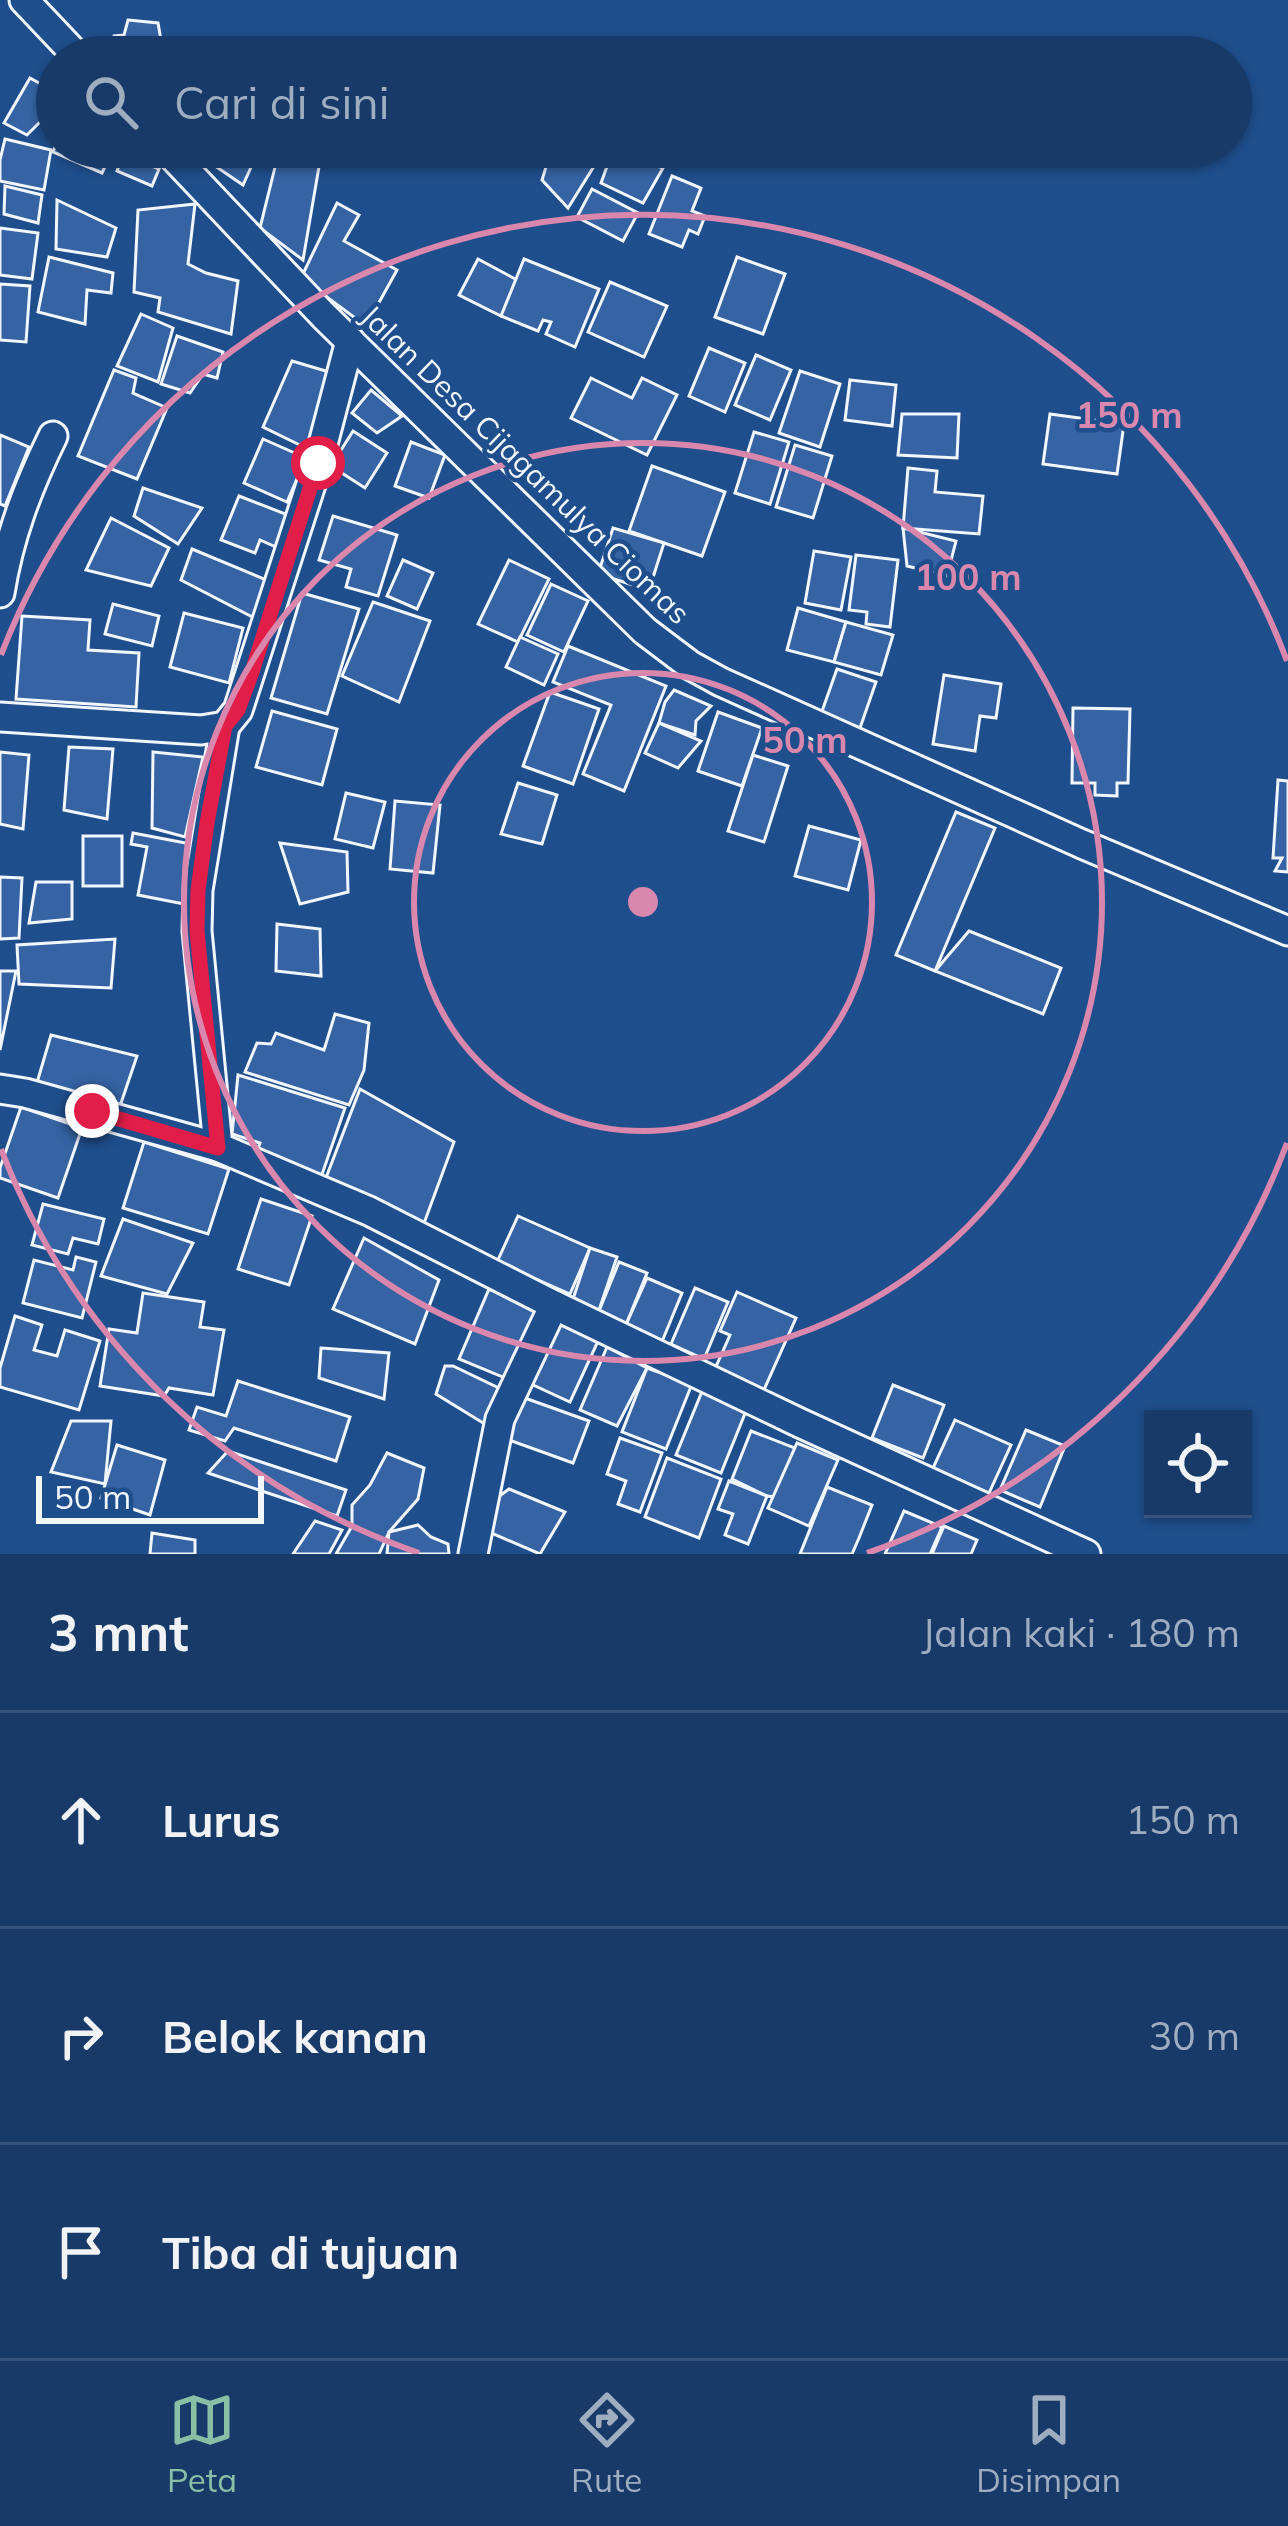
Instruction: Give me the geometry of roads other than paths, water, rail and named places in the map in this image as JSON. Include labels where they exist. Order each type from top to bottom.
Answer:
[{"type":"street","points":[[24,0],[58,36]]},
{"type":"street","name":"Jalan Desa Cijagamulya Ciomas","points":[[184,168],[350,341],[645,631],[689,665],[1082,844],[1288,931]]},
{"type":"street","points":[[218,1148],[197,931],[201,867],[225,726],[238,710],[252,672],[318,463],[350,341]]},
{"type":"street","points":[[0,592],[20,509],[52,436]]},
{"type":"street","points":[[0,717],[201,730],[225,726]]},
{"type":"street","points":[[0,1089],[218,1148],[368,1211],[800,1424],[1086,1554]]},
{"type":"street","points":[[473,1554],[500,1419],[554,1305]]}]
